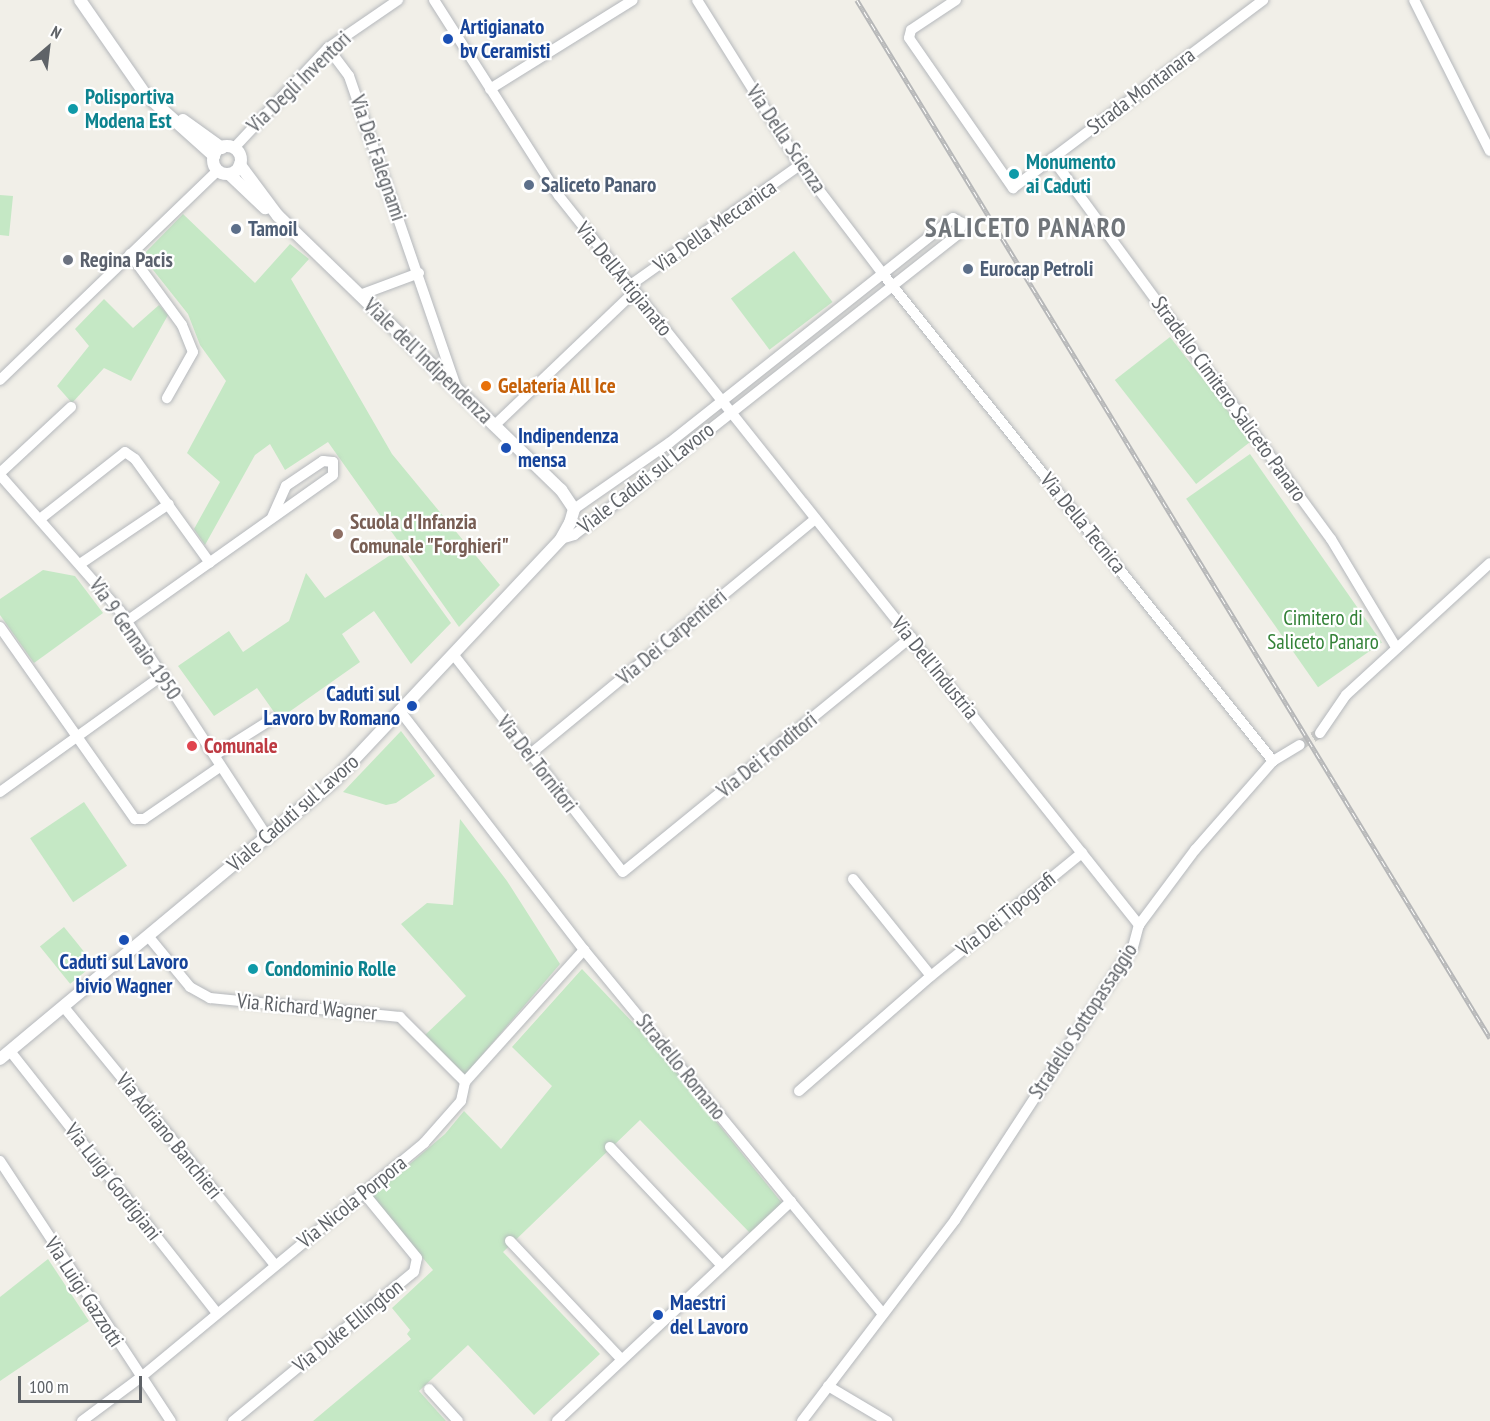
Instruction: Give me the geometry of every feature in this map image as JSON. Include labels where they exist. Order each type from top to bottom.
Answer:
[{"type":"street","points":[[80,0],[103,37],[145,94],[224,151],[224,172]]},
{"type":"street","name":"Via Degli Inventori","points":[[224,151],[328,48],[398,0]]},
{"type":"street","name":"Via Dell'Artigianato","points":[[434,0],[559,196],[722,402]]},
{"type":"street","points":[[490,89],[633,0]]},
{"type":"street","name":"Via Della Scienza","points":[[697,0],[800,165],[883,274]]},
{"type":"street","name":"Strada Montanara","points":[[956,0],[911,30],[909,38],[1013,188],[1263,0]]},
{"type":"street","points":[[1413,0],[1490,151]]},
{"type":"street","name":"Via Dei Falegnami","points":[[328,48],[350,76],[456,387]]},
{"type":"street","name":"Viale dell'Indipendenza","points":[[224,151],[240,154],[240,165],[279,216],[561,490],[574,509]]},
{"type":"street","name":"Stradello Cimitero Saliceto Panaro","points":[[1052,158],[1331,540],[1396,646]]},
{"type":"street","points":[[0,380],[130,254],[224,172],[240,165]]},
{"type":"street","name":"Via Della Meccanica","points":[[495,425],[631,289],[800,165]]},
{"type":"street","name":"Viale dell'Indipendenza","points":[[224,172],[271,214],[279,216]]},
{"type":"street","name":"Viale Caduti sul Lavoro","points":[[5,1055],[333,782],[561,539],[598,517],[958,234],[962,223],[958,217],[722,402],[601,493],[574,509],[561,539]]},
{"type":"street","points":[[130,254],[182,325],[192,352],[167,398]]},
{"type":"street","points":[[360,295],[419,273]]},
{"type":"street","points":[[883,274],[892,285]]},
{"type":"street","name":"Via Della Tecnica","points":[[892,285],[1273,761]]},
{"type":"street","name":"Viale Caduti sul Lavoro","points":[[722,402],[730,413]]},
{"type":"street","name":"Via 9 Gennaio 1950","points":[[71,407],[0,474],[127,621],[268,838]]},
{"type":"street","name":"Via Dell'Industria","points":[[730,413],[1139,925]]},
{"type":"street","points":[[40,519],[125,452],[169,504],[210,563]]},
{"type":"street","points":[[127,621],[333,475],[333,462],[323,461],[286,486],[272,517]]},
{"type":"street","points":[[80,564],[169,504]]},
{"type":"street","name":"Via Dei Carpentieri","points":[[529,755],[815,519]]},
{"type":"street","points":[[1320,733],[1346,695],[1396,646],[1490,563]]},
{"type":"street","points":[[2,634],[135,819],[144,819],[221,766]]},
{"type":"street","name":"Via Dei Fonditori","points":[[623,873],[911,638]]},
{"type":"street","name":"Via Dei Tornitori","points":[[453,654],[529,755],[623,873]]},
{"type":"street","points":[[0,792],[163,675]]},
{"type":"street","name":"Stradello Romano","points":[[400,711],[585,950],[883,1314]]},
{"type":"street","points":[[215,755],[272,719]]},
{"type":"street","name":"Stradello Sottopassaggio","points":[[883,1314],[956,1220],[1133,947],[1139,925],[1195,850],[1273,761],[1300,745]]},
{"type":"street","name":"Via Dei Tipografi","points":[[800,1091],[931,976],[1082,853]]},
{"type":"street","points":[[853,879],[931,976]]},
{"type":"street","name":"Via Richard Wagner","points":[[148,936],[190,987],[204,996],[400,1017],[465,1083]]},
{"type":"street","name":"Via Nicola Porpora","points":[[82,1421],[140,1378],[424,1143],[461,1101],[465,1083],[585,950]]},
{"type":"street","name":"Via Adriano Banchieri","points":[[63,1006],[275,1265]]},
{"type":"street","name":"Via Luigi Gordigiani","points":[[5,1055],[217,1313]]},
{"type":"street","points":[[610,1147],[722,1266]]},
{"type":"street","name":"Via Luigi Gazzotti","points":[[0,1161],[140,1378],[171,1421]]},
{"type":"street","name":"Via Duke Ellington","points":[[233,1421],[414,1272],[417,1258],[363,1192]]},
{"type":"street","points":[[557,1421],[791,1201]]},
{"type":"street","points":[[510,1241],[622,1360]]},
{"type":"street","points":[[802,1421],[883,1314]]},
{"type":"street","points":[[828,1386],[887,1421]]},
{"type":"street","points":[[429,1389],[458,1421]]},
{"type":"green space","points":[[0,195],[13,196],[9,236],[0,235]]},
{"type":"green space","points":[[183,214],[255,283],[290,244],[309,259],[291,279],[392,454],[500,585],[459,627],[328,442],[285,470],[270,444],[255,455],[205,545],[194,529],[220,482],[187,453],[226,381],[200,345],[188,314],[142,256]]},
{"type":"green space","points":[[794,251],[833,302],[769,350],[731,299]]},
{"type":"green space","points":[[104,299],[133,328],[159,305],[168,315],[131,381],[104,368],[72,403],[57,386],[89,346],[75,329]]},
{"type":"green space","points":[[1170,337],[1251,441],[1196,484],[1115,380]]},
{"type":"green space","name":"Cimitero di Saliceto Panaro","points":[[1250,454],[1382,642],[1318,687],[1186,499]]},
{"type":"green space","points":[[398,550],[451,623],[411,664],[374,611],[342,634],[360,662],[279,719],[257,688],[214,716],[178,666],[229,631],[243,652],[289,621],[306,573],[325,598]]},
{"type":"green space","points":[[43,570],[75,576],[103,613],[34,663],[0,615],[0,599]]},
{"type":"green space","points":[[401,731],[435,776],[396,803],[386,805],[343,792]]},
{"type":"green space","points":[[84,802],[127,866],[73,902],[30,838]]},
{"type":"green space","points":[[460,819],[507,881],[560,964],[465,1075],[425,1035],[466,996],[401,924],[427,903],[453,905]]},
{"type":"green space","points":[[64,927],[94,964],[70,984],[40,947]]},
{"type":"green space","points":[[582,969],[657,1048],[782,1203],[750,1233],[640,1120],[503,1252],[600,1354],[534,1415],[468,1345],[419,1391],[446,1421],[313,1421],[411,1339],[407,1334],[410,1330],[392,1308],[433,1270],[371,1197],[445,1134],[464,1111],[501,1149],[552,1086],[512,1047]]},
{"type":"green space","points":[[48,1259],[89,1321],[0,1381],[0,1297]]},
{"type":"tunnel","points":[[1300,745],[1320,733]]},
{"type":"railway","points":[[857,0],[1490,1038]]},
{"type":"place","name":"Artigianato bv Ceramisti","points":[[448,39]]},
{"type":"place","name":"Polisportiva Modena Est","points":[[73,109]]},
{"type":"place","name":"Monumento ai Caduti","points":[[1014,174]]},
{"type":"place","name":"Saliceto Panaro","points":[[529,185]]},
{"type":"place","name":"Tamoil","points":[[236,229]]},
{"type":"place","name":"Regina Pacis","points":[[68,260]]},
{"type":"place","name":"Eurocap Petroli","points":[[968,269]]},
{"type":"place","name":"Gelateria All Ice","points":[[486,386]]},
{"type":"place","name":"Indipendenza mensa","points":[[506,448]]},
{"type":"place","name":"Scuola d'Infanzia Comunale \"Forghieri\"","points":[[338,534]]},
{"type":"place","name":"Caduti sul Lavoro bv Romano","points":[[412,706]]},
{"type":"place","name":"Comunale","points":[[192,746]]},
{"type":"place","name":"Caduti sul Lavoro bivio Wagner","points":[[124,940]]},
{"type":"place","name":"Condominio Rolle","points":[[253,969]]},
{"type":"place","name":"Maestri del Lavoro","points":[[658,1315]]},
{"type":"district","name":"SALICETO PANARO","points":[[1026,228]]}]
